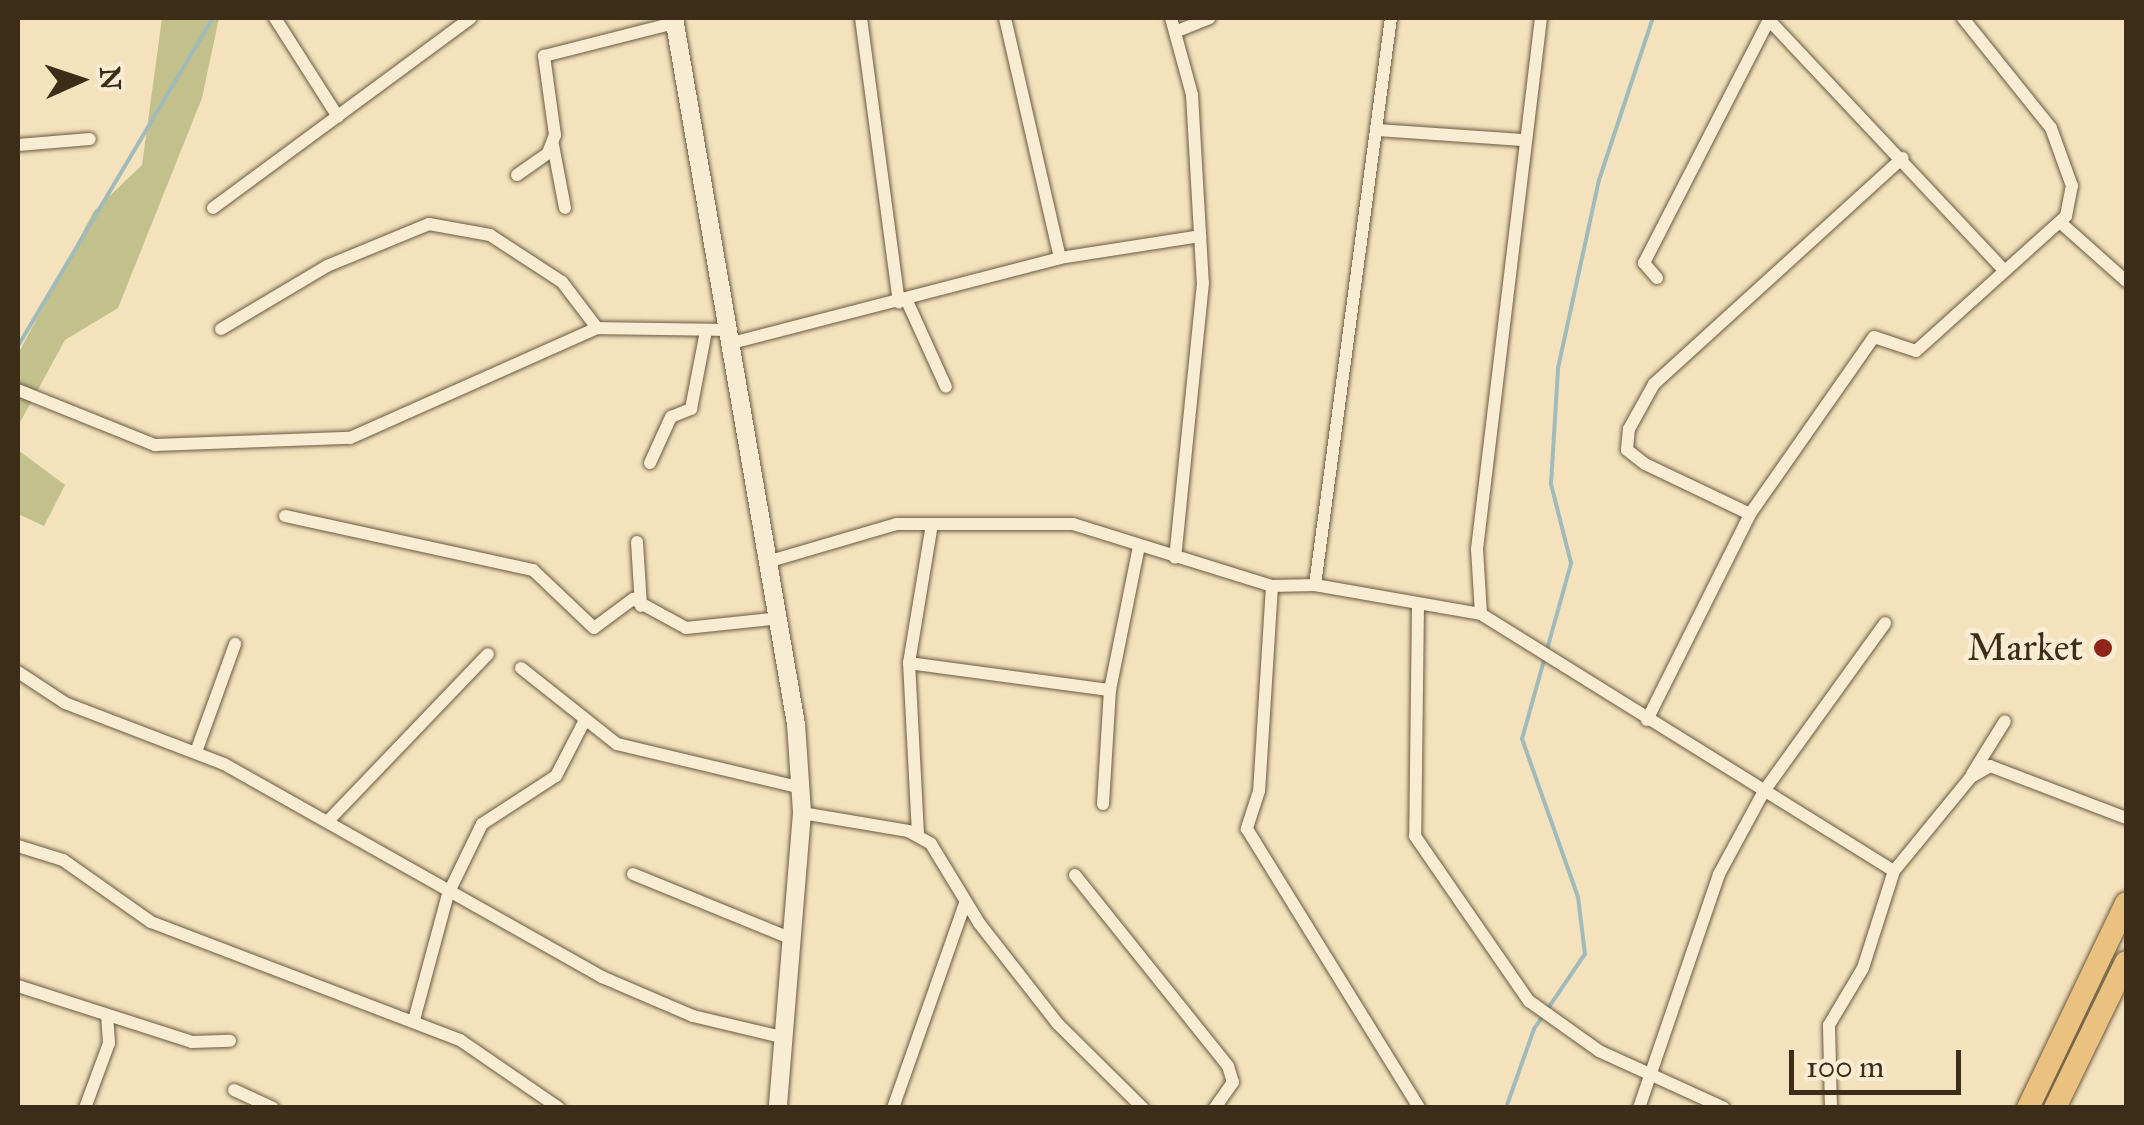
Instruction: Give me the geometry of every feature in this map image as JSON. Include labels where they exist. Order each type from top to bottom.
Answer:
[{"type":"highway","points":[[2028,1108],[2123,917]]},
{"type":"highway","points":[[2055,1108],[2126,962]]},
{"type":"street","points":[[275,18],[338,117]]},
{"type":"street","points":[[214,208],[471,18]]},
{"type":"street","points":[[861,18],[903,302],[946,387]]},
{"type":"street","points":[[1005,18],[1060,258]]},
{"type":"street","points":[[1171,18],[1192,94],[1203,324],[1175,558]]},
{"type":"street","points":[[1175,32],[1210,18]]},
{"type":"street","points":[[1315,584],[1392,18]]},
{"type":"street","points":[[1481,614],[1474,575],[1541,18]]},
{"type":"street","points":[[1647,720],[1750,514],[1874,337],[1916,352],[2002,268],[2061,223],[2072,186],[2051,128],[1963,18]]},
{"type":"street","points":[[1656,278],[1644,263],[1769,19],[2002,268]]},
{"type":"street","points":[[565,208],[552,145],[544,56],[674,20],[719,335],[768,562],[772,619],[802,788],[778,1036],[778,1108]]},
{"type":"street","points":[[1376,130],[1524,140]]},
{"type":"street","points":[[18,144],[90,138]]},
{"type":"street","points":[[517,175],[552,145]]},
{"type":"street","points":[[1750,514],[1645,464],[1627,450],[1628,428],[1654,384],[1902,158]]},
{"type":"street","points":[[2061,223],[2126,281]]},
{"type":"street","points":[[221,329],[327,266],[429,224],[490,235],[562,282],[597,328]]},
{"type":"street","points":[[18,390],[155,445],[362,437],[597,328],[719,335],[903,302],[1060,258],[1200,236]]},
{"type":"street","points":[[650,463],[671,416],[691,409],[719,335]]},
{"type":"street","points":[[285,516],[533,570],[594,628],[626,600],[686,628],[772,619]]},
{"type":"street","points":[[768,562],[897,524],[1072,524],[1272,586],[1315,584],[1481,614],[1894,871]]},
{"type":"street","points":[[918,834],[909,664],[932,524]]},
{"type":"street","points":[[637,542],[642,606]]},
{"type":"street","points":[[1103,804],[1110,690],[1139,546]]},
{"type":"street","points":[[1272,586],[1259,791],[1247,828],[1419,1108]]},
{"type":"street","points":[[1418,605],[1410,825],[1541,1011],[1652,1076],[1724,1108]]},
{"type":"street","points":[[1639,1108],[1720,874],[1764,791],[1885,623]]},
{"type":"street","points":[[196,752],[235,644]]},
{"type":"street","points":[[328,821],[488,654]]},
{"type":"street","points":[[909,664],[1110,690]]},
{"type":"street","points":[[521,668],[616,744],[710,772],[802,788]]},
{"type":"street","points":[[18,672],[65,703],[196,752],[328,821],[448,894],[602,977],[694,1016],[778,1036]]},
{"type":"street","points":[[1831,1108],[1827,1030],[1863,968],[1894,871],[1970,777],[2006,720]]},
{"type":"street","points":[[414,1020],[448,894],[482,824],[556,776],[584,722]]},
{"type":"street","points":[[1970,777],[1990,766],[2126,818]]},
{"type":"street","points":[[802,813],[918,834],[947,861],[965,903],[1058,1024],[1134,1105]]},
{"type":"street","points":[[18,846],[64,860],[152,922],[414,1020],[534,1084],[558,1108]]},
{"type":"street","points":[[633,874],[787,937]]},
{"type":"street","points":[[1075,876],[1232,1072],[1215,1108]]},
{"type":"street","points":[[893,1108],[965,903]]},
{"type":"street","points":[[18,986],[214,1047],[230,1041]]},
{"type":"street","points":[[84,1108],[109,1043],[107,1016]]},
{"type":"street","points":[[234,1090],[273,1108]]},
{"type":"shaded area","points":[[162,18],[219,18],[202,98],[118,308],[65,340],[18,426],[18,354],[94,211],[142,165]]},
{"type":"shaded area","points":[[18,450],[65,485],[44,526],[18,514]]},
{"type":"waterway","points":[[18,346],[213,18]]},
{"type":"waterway","points":[[1506,1108],[1534,1029],[1585,954],[1578,897],[1522,739],[1571,563],[1551,484],[1558,368],[1599,180],[1653,18]]},
{"type":"place","name":"Market","points":[[2103,648]]}]
